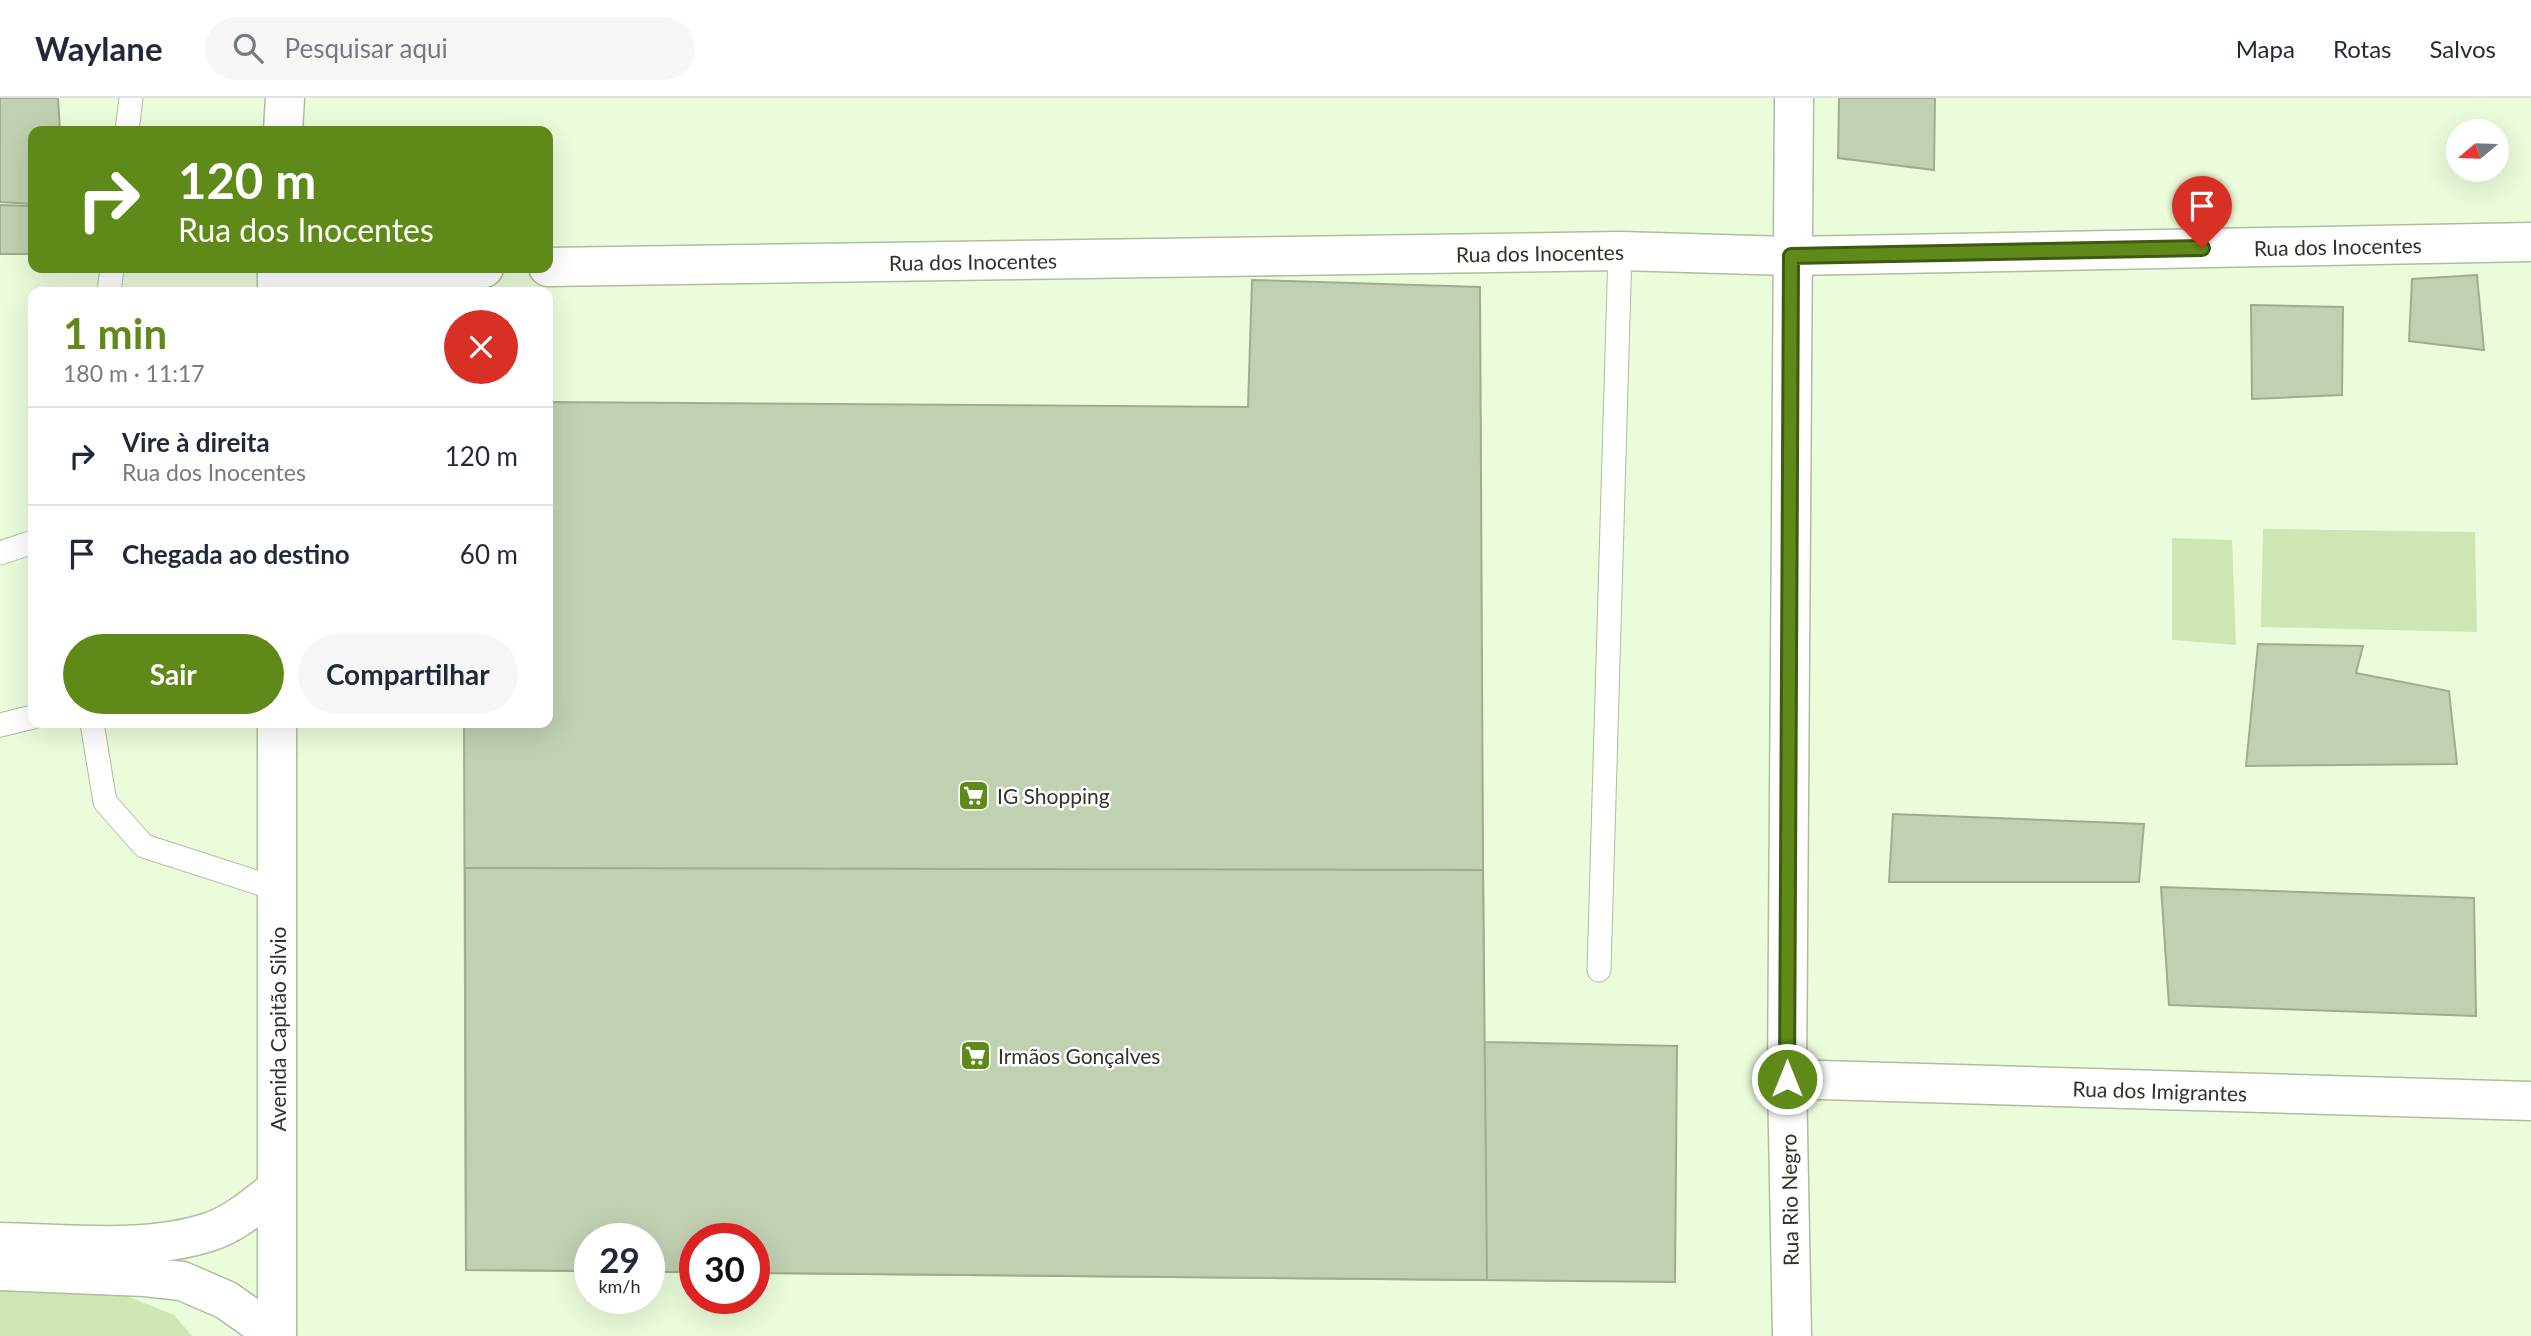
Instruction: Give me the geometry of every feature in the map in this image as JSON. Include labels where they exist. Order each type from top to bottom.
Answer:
[{"type":"street","points":[[283,126],[285,98]]},
{"type":"street","name":"Rua Rio Negro","points":[[1792,1336],[1787,1079],[1794,98]]},
{"type":"street","name":"Rua dos Inocentes","points":[[553,267],[1619,251],[1791,256],[2531,242]]},
{"type":"street","points":[[277,277],[369,273]]},
{"type":"street","name":"Avenida Capitão Silvio","points":[[277,728],[277,1336]]},
{"type":"street","name":"Rua dos Imigrantes","points":[[1787,1079],[2531,1101]]},
{"type":"street","points":[[0,1242],[139,1244],[175,1240],[211,1232],[248,1211],[276,1189]]},
{"type":"street","points":[[0,1271],[182,1281],[226,1300],[277,1336]]},
{"type":"lane","points":[[128,126],[131,98]]},
{"type":"lane","points":[[1599,970],[1619,251]]},
{"type":"lane","points":[[0,553],[28,544]]},
{"type":"lane","points":[[0,725],[28,718]]},
{"type":"lane","points":[[93,728],[106,802],[144,846],[277,889]]},
{"type":"green space","points":[[2263,529],[2475,532],[2477,632],[2261,627]]},
{"type":"green space","points":[[2172,538],[2232,540],[2236,645],[2172,640]]},
{"type":"green space","points":[[0,1290],[117,1292],[174,1315],[192,1336],[0,1336]]},
{"type":"building","points":[[0,98],[58,98],[60,126],[28,126],[28,204],[0,202]]},
{"type":"building","points":[[1839,98],[1935,98],[1934,170],[1838,158]]},
{"type":"building","points":[[0,205],[28,206],[28,254],[0,254]]},
{"type":"building","points":[[2477,275],[2484,350],[2409,341],[2412,279]]},
{"type":"building","name":"IG Shopping","points":[[1252,280],[1480,287],[1484,1042],[1677,1046],[1675,1282],[770,1273],[770,1223],[679,1223],[679,1272],[665,1272],[665,1223],[574,1223],[574,1271],[466,1270],[464,728],[553,728],[553,402],[1248,407]]},
{"type":"building","points":[[2251,305],[2343,307],[2342,395],[2252,399]]},
{"type":"building","points":[[2258,644],[2363,646],[2356,673],[2449,691],[2457,764],[2246,766]]},
{"type":"building","points":[[1893,814],[2144,824],[2139,882],[1889,882]]},
{"type":"building","name":"Irmãos Gonçalves","points":[[465,868],[1483,870],[1487,1280],[770,1273],[770,1223],[679,1223],[679,1272],[665,1272],[665,1223],[574,1223],[574,1271],[466,1270]]},
{"type":"building","points":[[2161,887],[2474,898],[2476,1016],[2169,1005]]},
{"type":"place","name":"IG Shopping","points":[[974,795]]},
{"type":"place","name":"Irmãos Gonçalves","points":[[975,1055]]},
{"type":"route","points":[[1787,1079],[1791,256],[2202,248]]}]
